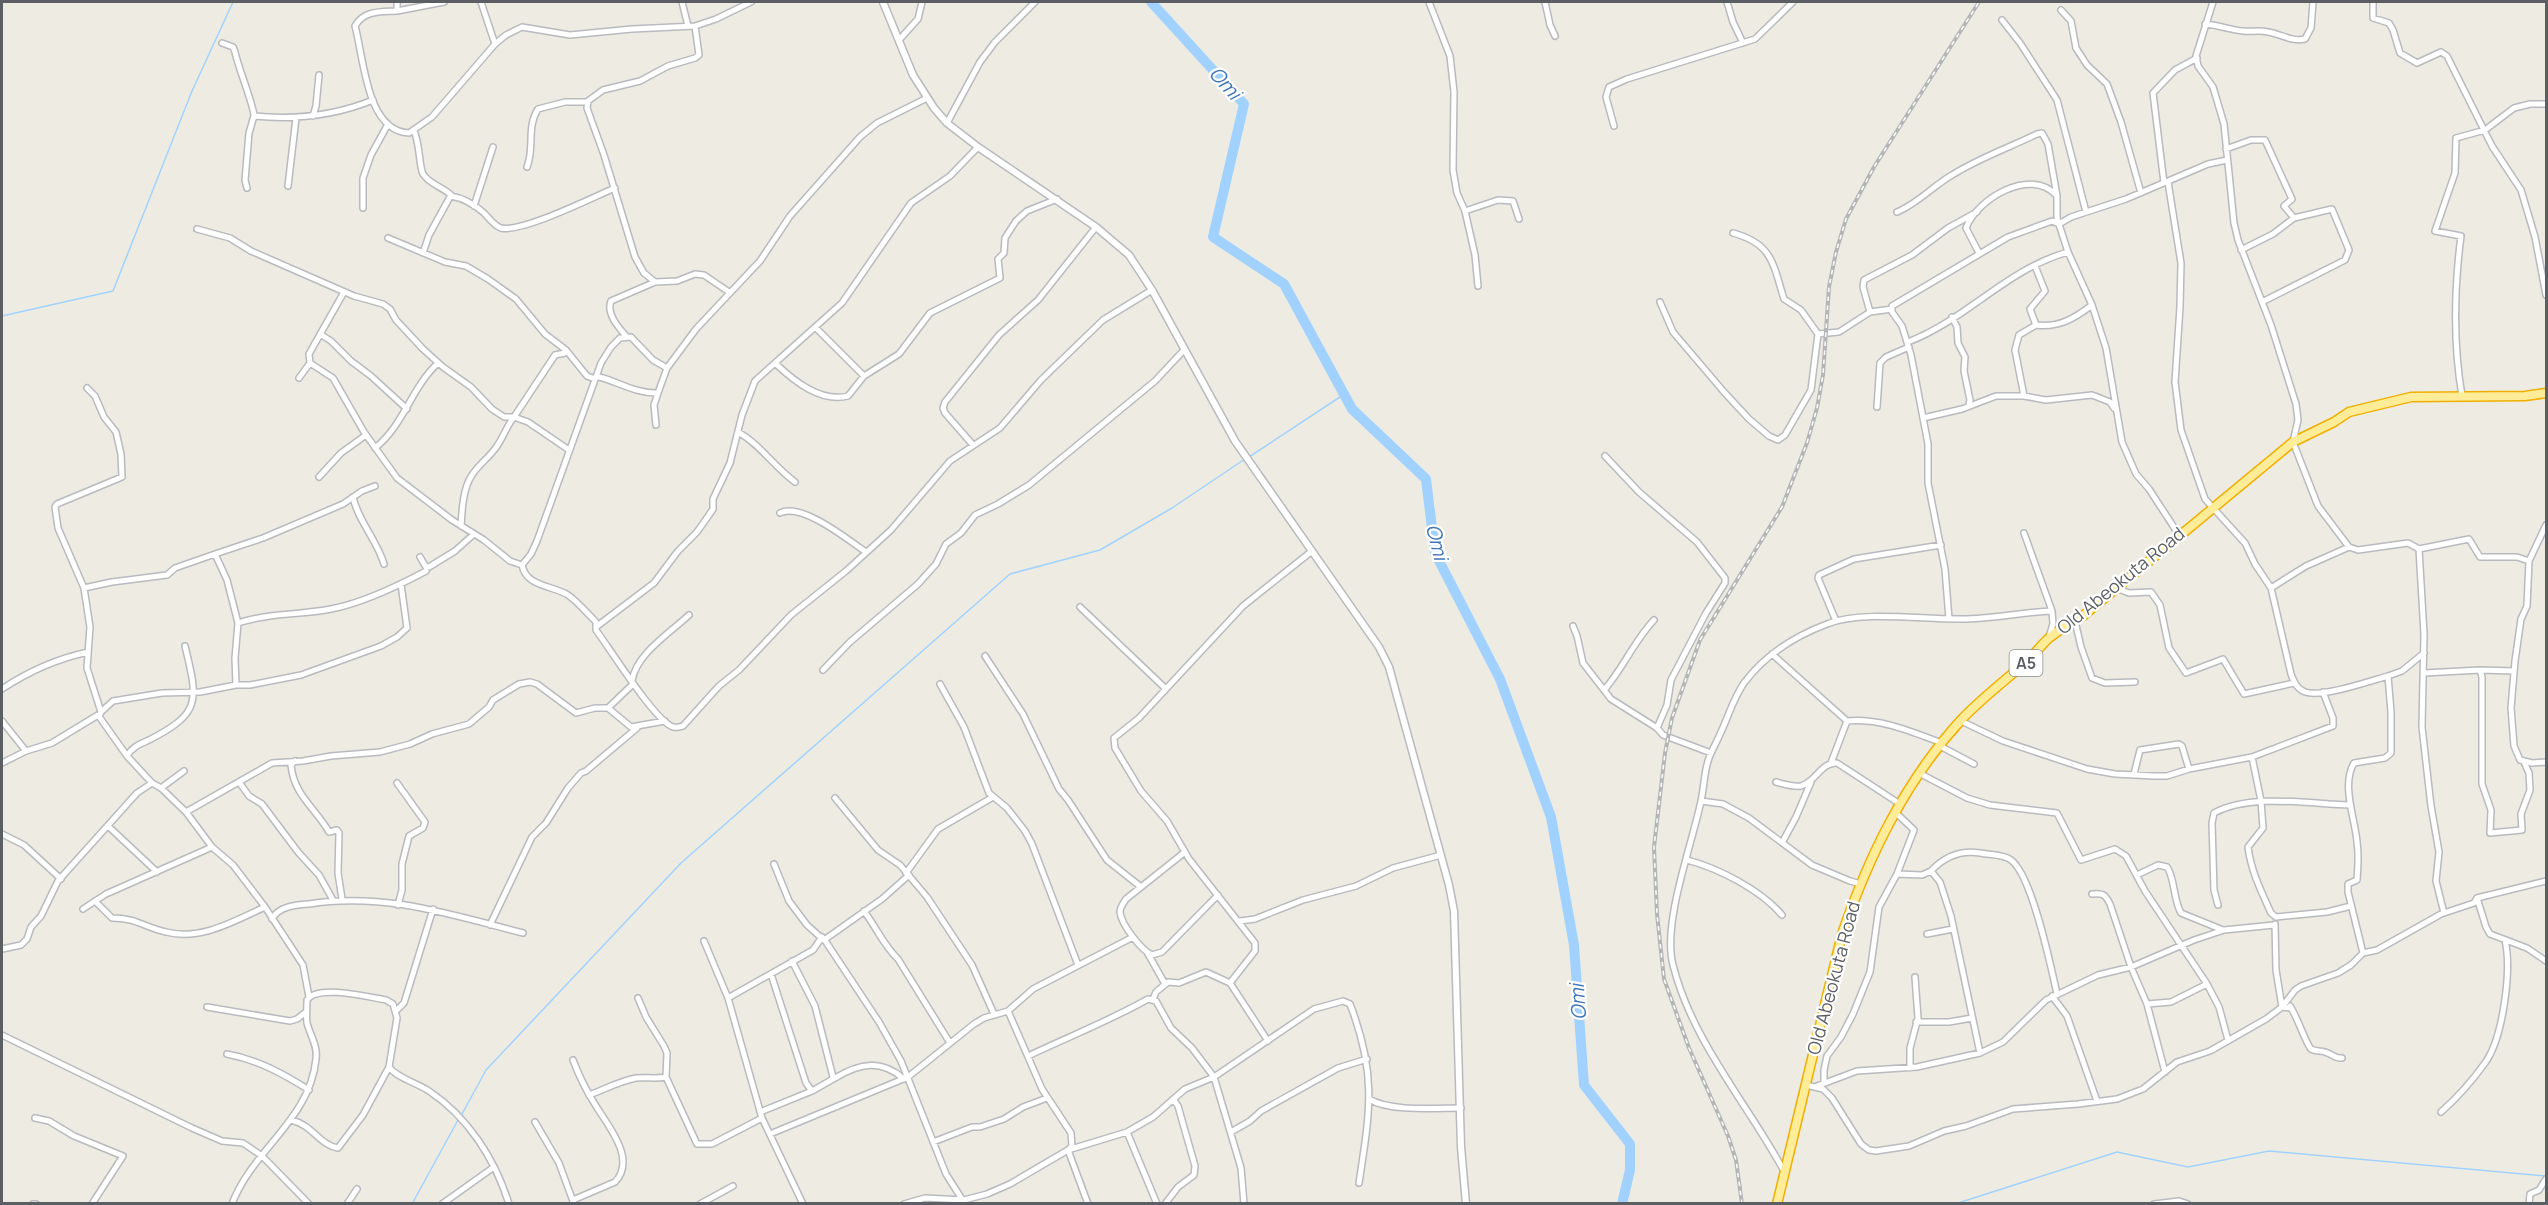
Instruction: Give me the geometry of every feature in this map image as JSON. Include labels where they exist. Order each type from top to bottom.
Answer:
[{"type":"highway","name":"Old Abeokuta Road","points":[[1777,1203],[1842,934],[1861,884],[1878,842],[1895,812],[1919,773],[1961,721],[2036,654],[2049,638],[2116,588],[2293,442],[2349,412],[2411,397],[2525,396],[2547,393]]},
{"type":"street","points":[[397,2],[397,11]]},
{"type":"street","points":[[444,2],[397,11],[368,13],[358,20],[355,26],[378,114],[388,124],[402,132],[414,130],[432,117],[495,44],[506,35],[526,27],[570,35],[691,26],[716,19],[751,2]]},
{"type":"street","points":[[481,2],[495,44]]},
{"type":"street","points":[[527,167],[531,150],[530,128],[538,109],[565,102],[587,102],[603,90],[640,81],[668,66],[699,55],[699,47],[681,2]]},
{"type":"street","points":[[883,2],[913,75],[927,98],[947,123],[978,147],[1096,227],[1129,255],[1152,290],[1235,441],[1379,647],[1389,667],[1441,855],[1454,911],[1466,1203]]},
{"type":"street","points":[[899,39],[918,19],[922,2]]},
{"type":"street","points":[[947,123],[980,62],[995,42],[1035,2]]},
{"type":"street","points":[[1429,2],[1450,57],[1454,92],[1453,170],[1457,194],[1465,211],[1475,255],[1478,286]]},
{"type":"street","points":[[1545,2],[1555,36]]},
{"type":"street","points":[[1727,2],[1743,43]]},
{"type":"street","points":[[1614,126],[1606,97],[1609,87],[1627,79],[1755,39],[1793,2]]},
{"type":"street","points":[[2211,2],[2198,44],[2197,58],[2198,66],[2213,87],[2218,99],[2226,138],[2234,223],[2241,250],[2262,302],[2296,404],[2298,420],[2293,442],[2318,506],[2349,548]]},
{"type":"street","points":[[2205,24],[2223,25],[2244,31],[2268,32],[2293,40],[2301,40],[2305,39],[2310,32],[2313,2]]},
{"type":"street","points":[[2373,2],[2373,18],[2389,23],[2393,30],[2397,50],[2403,55],[2417,63],[2444,52],[2492,146],[2522,190],[2528,206],[2547,295]]},
{"type":"street","points":[[2061,10],[2071,21],[2076,48],[2087,65],[2107,84],[2121,122],[2141,193]]},
{"type":"street","points":[[2002,20],[2020,43],[2057,100],[2086,212]]},
{"type":"street","points":[[222,43],[233,47],[249,100],[254,108],[249,133],[245,180],[247,188]]},
{"type":"street","points":[[2197,58],[2175,70],[2153,93],[2181,263],[2175,382],[2177,401],[2181,430],[2195,474],[2205,499],[2245,543],[2255,564],[2271,588],[2294,683],[2307,693],[2323,692],[2402,671],[2424,653]]},
{"type":"street","points":[[313,116],[319,75]]},
{"type":"street","points":[[656,425],[654,405],[667,368],[696,329],[760,261],[790,216],[860,137],[877,123],[927,98]]},
{"type":"street","points":[[254,116],[296,118],[313,116],[340,112],[373,100]]},
{"type":"street","points":[[587,102],[635,257],[644,273],[655,282]]},
{"type":"street","points":[[2462,396],[2455,356],[2457,268],[2461,236],[2435,231],[2455,172],[2456,138],[2485,130],[2514,108],[2530,104],[2547,104]]},
{"type":"street","points":[[288,186],[296,118]]},
{"type":"street","points":[[363,208],[363,178],[371,156],[388,124]]},
{"type":"street","points":[[414,130],[419,143],[423,174],[451,196],[474,206],[498,228],[505,229],[533,222],[615,188]]},
{"type":"street","points":[[1897,212],[1906,209],[1949,176],[1970,164],[2042,133],[2048,144],[2057,196],[2059,224],[2068,252],[2092,305],[2106,348],[2115,410],[2128,458],[2179,535]]},
{"type":"street","points":[[2226,149],[2251,140],[2265,140],[2292,199],[2284,206],[2294,218]]},
{"type":"street","points":[[474,206],[493,147]]},
{"type":"street","points":[[596,627],[644,593],[678,551],[697,532],[713,509],[713,499],[730,463],[752,387],[758,377],[776,364],[842,303],[911,203],[950,176],[978,147]]},
{"type":"street","points":[[1892,309],[1897,301],[2020,231],[2052,221],[2059,224],[2208,165],[2227,160]]},
{"type":"street","points":[[1978,253],[1966,228],[1977,212],[1994,195],[2016,186],[2045,187],[2057,196]]},
{"type":"street","points":[[423,253],[429,235],[451,196]]},
{"type":"street","points":[[776,364],[794,380],[812,391],[842,397],[848,396],[864,376],[898,354],[930,313],[998,280],[1001,274],[998,259],[1004,254],[1009,231],[1027,211],[1057,199]]},
{"type":"street","points":[[1465,211],[1498,200],[1513,201],[1519,219]]},
{"type":"street","points":[[2241,250],[2273,234],[2294,218],[2332,209],[2349,250],[2345,260],[2262,302]]},
{"type":"street","points":[[1870,312],[1863,287],[1864,280],[1912,255],[1948,228],[1977,212]]},
{"type":"street","points":[[973,445],[945,413],[943,408],[945,402],[999,335],[1038,300],[1096,227]]},
{"type":"street","points":[[197,229],[230,238],[251,251],[344,292],[383,304],[438,363],[471,387],[492,409],[504,417],[514,417],[528,422],[569,450]]},
{"type":"street","points":[[1660,302],[1673,332],[1749,419],[1769,436],[1778,440],[1785,435],[1811,390],[1818,334],[1801,310],[1784,299],[1772,261],[1764,249],[1751,238],[1733,233]]},
{"type":"street","points":[[388,238],[445,262],[466,266],[488,279],[516,299],[545,334],[566,350],[587,376],[634,390],[658,393]]},
{"type":"street","points":[[1877,407],[1880,363],[1886,357],[1984,299],[2014,275],[2068,252]]},
{"type":"street","points":[[2035,266],[2045,291],[2030,309],[2037,325]]},
{"type":"street","points":[[667,368],[653,360],[631,338],[626,336],[612,316],[609,304],[617,297],[655,282],[676,281],[695,274],[704,274],[729,292]]},
{"type":"street","points":[[626,336],[611,347],[596,378],[537,541],[531,554],[522,565],[523,572],[531,580],[569,596],[596,622],[596,630],[637,691],[665,721],[674,727],[682,726],[791,615],[846,571],[911,509],[950,461],[1000,428],[1041,380],[1103,320],[1152,290]]},
{"type":"street","points":[[299,378],[310,363],[309,354],[344,292]]},
{"type":"street","points":[[2024,396],[2015,350],[2019,335],[2037,325],[2048,327],[2074,320],[2092,305]]},
{"type":"street","points":[[1818,334],[1839,332],[1870,312],[1892,309]]},
{"type":"street","points":[[1892,309],[1908,344],[1923,418],[1929,459],[1929,490],[1941,546],[1950,619]]},
{"type":"street","points":[[1952,317],[1957,327],[1958,343],[1965,357],[1964,371],[1971,403]]},
{"type":"street","points":[[815,327],[864,376]]},
{"type":"street","points":[[320,334],[331,341],[407,409]]},
{"type":"street","points":[[460,526],[469,480],[494,451],[504,429],[555,355],[566,353],[566,350]]},
{"type":"street","points":[[823,670],[850,642],[918,584],[936,564],[942,549],[961,533],[975,515],[1029,485],[1155,381],[1184,350]]},
{"type":"street","points":[[310,363],[333,378],[366,435],[397,478],[510,561],[522,565]]},
{"type":"street","points":[[375,448],[392,432],[418,386],[438,363]]},
{"type":"street","points":[[87,388],[116,432],[121,454],[122,477],[57,504],[55,507],[58,528],[84,588],[90,627],[87,668],[100,714],[127,756],[152,783],[161,788],[186,812],[212,847],[233,865],[265,907],[303,965],[309,997],[306,1012],[307,1023],[316,1052],[309,1090],[291,1120],[244,1175],[232,1203]]},
{"type":"street","points":[[1923,418],[1990,397],[2024,396],[2046,400],[2092,395],[2110,402],[2115,410]]},
{"type":"street","points":[[738,432],[749,439],[795,482]]},
{"type":"street","points":[[319,477],[341,453],[366,435]]},
{"type":"street","points":[[1605,456],[1639,492],[1697,543],[1725,578],[1725,583],[1706,613],[1671,680],[1667,705],[1657,728]]},
{"type":"street","points":[[84,588],[167,575],[175,568],[263,538],[343,504],[375,486]]},
{"type":"street","points":[[353,497],[356,508],[378,546],[384,564]]},
{"type":"street","points":[[780,513],[800,512],[826,524],[866,552]]},
{"type":"street","points":[[2480,670],[2482,677],[2482,784],[2490,810],[2490,833],[2522,830],[2521,814],[2530,790],[2529,773],[2524,762],[2517,755],[2513,739],[2511,708],[2521,619],[2527,606],[2529,561],[2546,529]]},
{"type":"street","points":[[2024,533],[2052,611],[2053,624],[2049,638]]},
{"type":"street","points":[[420,557],[426,567],[429,567],[455,551],[474,534]]},
{"type":"street","points":[[2271,588],[2306,566],[2349,548],[2358,550],[2408,543],[2419,549],[2469,539],[2480,556],[2517,557],[2529,561]]},
{"type":"street","points":[[1836,621],[1818,578],[1819,575],[1854,559],[1941,546]]},
{"type":"street","points":[[2419,549],[2424,653],[2422,727],[2425,765],[2439,852],[2436,881],[2444,913]]},
{"type":"street","points":[[1230,983],[1256,948],[1239,921],[1185,852],[1167,821],[1141,791],[1115,748],[1114,738],[1139,718],[1243,606],[1312,551]]},
{"type":"street","points":[[215,554],[227,580],[238,623],[235,658],[236,685]]},
{"type":"street","points":[[238,623],[264,616],[332,609],[357,602],[426,571]]},
{"type":"street","points":[[2,763],[26,751],[52,743],[100,714],[113,701],[162,693],[236,685],[250,686],[302,675],[381,646],[397,638],[407,628],[401,584]]},
{"type":"street","points":[[2116,588],[2128,593],[2151,592],[2160,606],[2169,648],[2186,673],[2223,659],[2244,693],[2294,683]]},
{"type":"street","points":[[1080,607],[1166,689]]},
{"type":"street","points":[[1784,1171],[1758,1125],[1699,1033],[1680,990],[1672,963],[1670,943],[1686,860],[1711,753],[1736,695],[1758,667],[1772,654],[1790,641],[1836,621],[1871,618],[1950,619],[2052,611]]},
{"type":"street","points":[[608,708],[633,683],[633,676],[647,653],[689,615]]},
{"type":"street","points":[[1605,689],[1624,664],[1634,644],[1654,620]]},
{"type":"street","points":[[2074,621],[2092,678],[2105,683],[2135,682]]},
{"type":"street","points":[[1573,626],[1582,663],[1611,699],[1657,728],[1663,735],[1711,753]]},
{"type":"street","points":[[127,756],[134,747],[183,720],[191,710],[194,691],[185,646]]},
{"type":"street","points":[[2,689],[33,669],[88,652]]},
{"type":"street","points":[[1772,654],[1847,721],[1881,723],[1941,744],[1974,764]]},
{"type":"street","points":[[985,656],[1023,714],[1059,789],[1100,849],[1116,868],[1141,887]]},
{"type":"street","points":[[2424,673],[2514,671]]},
{"type":"street","points":[[2363,953],[2348,884],[2357,880],[2358,855],[2350,805],[2350,775],[2354,763],[2385,758],[2392,749],[2388,676]]},
{"type":"street","points":[[186,812],[272,763],[380,752],[410,744],[432,734],[464,727],[489,707],[494,700],[519,684],[530,682],[554,696],[576,713],[595,708],[608,708],[631,727],[665,721]]},
{"type":"street","points":[[940,684],[964,727],[985,784],[993,798],[1007,808],[1025,831],[1038,857],[1078,965]]},
{"type":"street","points":[[1961,721],[2003,741],[2087,769],[2115,774],[2167,776],[2189,769],[2252,757],[2333,726],[2333,718],[2323,692]]},
{"type":"street","points":[[2,721],[26,751]]},
{"type":"street","points":[[1783,841],[1811,782],[1831,763],[1847,721]]},
{"type":"street","points":[[490,925],[532,837],[546,823],[568,788],[581,773],[637,727]]},
{"type":"street","points":[[2134,774],[2140,750],[2161,745],[2179,744],[2182,746],[2189,769]]},
{"type":"street","points":[[2252,757],[2261,801],[2263,828],[2248,847],[2258,884],[2271,913],[2276,917],[2327,912],[2351,906]]},
{"type":"street","points":[[295,761],[291,765],[295,787],[318,812],[329,832],[337,830],[339,833],[338,873],[342,899]]},
{"type":"street","points":[[2524,762],[2547,762]]},
{"type":"street","points":[[1831,763],[1841,766],[1900,804]]},
{"type":"street","points":[[161,788],[184,771]]},
{"type":"street","points":[[1919,773],[1967,798],[1990,805],[2057,813],[2079,858],[2083,860],[2115,849],[2126,856],[2219,1007],[2228,1040]]},
{"type":"street","points":[[239,782],[249,796],[262,804],[298,852],[320,875],[333,900]]},
{"type":"street","points":[[1776,783],[1800,786],[1811,782]]},
{"type":"street","points":[[2,949],[21,945],[27,939],[31,927],[41,916],[61,879],[92,841],[137,793],[152,783]]},
{"type":"street","points":[[397,783],[425,822],[423,828],[409,836],[402,864],[402,890],[398,905]]},
{"type":"street","points":[[835,798],[878,850],[908,874],[927,897],[972,965],[994,1014]]},
{"type":"street","points":[[728,998],[813,950],[823,939],[882,899],[908,874],[938,829],[993,798]]},
{"type":"street","points":[[1701,801],[1723,804],[1783,841],[1812,865],[1861,884]]},
{"type":"street","points":[[2218,905],[2214,890],[2212,816],[2222,809],[2261,801],[2350,805]]},
{"type":"street","points":[[1824,1083],[1827,1056],[1841,1037],[1861,996],[1874,952],[1877,915],[1897,874],[1914,830],[1895,812]]},
{"type":"street","points":[[108,826],[157,872]]},
{"type":"street","points":[[2,834],[24,845],[61,879]]},
{"type":"street","points":[[83,909],[95,901],[212,847]]},
{"type":"street","points":[[1897,874],[1922,875],[1931,871],[1939,862],[1969,851],[2011,860],[2017,867],[2030,895],[2055,995],[2067,1016],[2097,1101]]},
{"type":"street","points":[[1165,984],[1147,952],[1133,936],[1121,916],[1120,909],[1126,899],[1185,852]]},
{"type":"street","points":[[1239,921],[1255,919],[1303,900],[1356,886],[1393,868],[1441,855]]},
{"type":"street","points":[[1686,860],[1710,866],[1764,897],[1782,915]]},
{"type":"street","points":[[774,864],[789,901],[807,925],[823,939],[879,1022],[906,1078],[946,1174],[964,1202]]},
{"type":"street","points":[[2137,875],[2158,865],[2167,867],[2181,913],[2224,930]]},
{"type":"street","points":[[1931,871],[1940,882],[1953,929],[1980,1053]]},
{"type":"street","points":[[1816,1086],[1832,1098],[1861,1144],[1869,1150],[1876,1151],[1909,1146],[1944,1131],[1966,1126],[2013,1109],[2097,1101],[2129,1095],[2143,1089],[2177,1062],[2210,1050],[2228,1040],[2282,1007],[2301,986],[2338,973],[2351,965],[2363,953],[2376,950],[2444,913],[2474,903],[2477,898],[2547,881]]},
{"type":"street","points":[[2092,894],[2101,893],[2108,899],[2147,1004],[2164,1072]]},
{"type":"street","points":[[1147,952],[1152,955],[1162,951],[1218,894]]},
{"type":"street","points":[[2477,898],[2488,931],[2527,948],[2547,961]]},
{"type":"street","points":[[272,919],[278,910],[333,900],[383,901],[433,909],[524,933]]},
{"type":"street","points":[[95,901],[112,918],[129,918],[168,933],[207,932],[265,907]]},
{"type":"street","points":[[291,1120],[304,1123],[331,1147],[338,1148],[363,1115],[388,1067],[397,1010],[404,1004],[433,909]]},
{"type":"street","points":[[864,911],[879,931],[888,949],[898,959],[950,1043]]},
{"type":"street","points":[[2276,917],[2274,925],[2276,970],[2282,1007]]},
{"type":"street","points":[[1806,1085],[1816,1086],[1857,1071],[1910,1068],[1980,1053],[2003,1042],[2036,1009],[2055,995],[2098,975],[2132,968],[2224,930],[2274,925]]},
{"type":"street","points":[[1927,934],[1953,929]]},
{"type":"street","points":[[770,1134],[906,1078],[974,1024],[994,1014],[1008,1011],[1033,989],[1133,936]]},
{"type":"street","points":[[2441,1112],[2455,1099],[2489,1056],[2507,988],[2505,940]]},
{"type":"street","points":[[704,941],[728,998],[761,1115],[803,1203]]},
{"type":"street","points":[[792,961],[815,1006],[831,1072],[836,1078]]},
{"type":"street","points":[[1244,1203],[1241,1168],[1214,1077],[1192,1048],[1171,1028],[1154,999],[1156,992],[1171,981],[1179,983],[1206,972],[1230,983],[1268,1041]]},
{"type":"street","points":[[771,974],[806,1083],[812,1091]]},
{"type":"street","points":[[1910,1068],[1910,1048],[1916,1022],[1916,977]]},
{"type":"street","points":[[2147,1004],[2171,1002],[2206,984]]},
{"type":"street","points":[[309,997],[332,992],[386,1000],[397,1010]]},
{"type":"street","points":[[638,998],[667,1053],[666,1077],[697,1144],[712,1144],[761,1115],[869,1063],[888,1067],[906,1078]]},
{"type":"street","points":[[1028,1056],[1078,1032],[1093,1028],[1148,999],[1154,999]]},
{"type":"street","points":[[2287,1000],[2296,1013],[2312,1049],[2326,1052],[2334,1058],[2343,1058]]},
{"type":"street","points":[[907,1203],[925,1198],[964,1202],[1010,1184],[1068,1150],[1127,1132],[1153,1118],[1185,1089],[1214,1077],[1314,1009],[1343,1001],[1350,1004],[1363,1036],[1367,1059],[1369,1099],[1359,1183]]},
{"type":"street","points":[[207,1007],[290,1021],[306,1012]]},
{"type":"street","points":[[2282,1007],[2291,1008]]},
{"type":"street","points":[[1008,1011],[1047,1098],[1071,1133],[1072,1146],[1068,1150]]},
{"type":"street","points":[[1916,1022],[1949,1022],[1972,1018]]},
{"type":"street","points":[[2,1035],[71,1068],[130,1100],[222,1141],[243,1143],[262,1156],[309,1203]]},
{"type":"street","points":[[227,1054],[249,1058],[267,1065],[309,1090]]},
{"type":"street","points":[[1231,1132],[1250,1121],[1261,1111],[1338,1068],[1367,1059]]},
{"type":"street","points":[[535,1122],[559,1163],[573,1202],[606,1188],[615,1182],[623,1171],[617,1138],[589,1095],[573,1060]]},
{"type":"street","points":[[388,1067],[431,1092],[476,1136],[494,1167],[509,1203]]},
{"type":"street","points":[[589,1095],[632,1079],[666,1077]]},
{"type":"street","points":[[933,1142],[972,1127],[981,1127],[1004,1119],[1023,1107],[1047,1098]]},
{"type":"street","points":[[1165,1203],[1178,1187],[1194,1175],[1195,1166],[1178,1106],[1173,1099]]},
{"type":"street","points":[[1369,1099],[1380,1104],[1417,1108],[1461,1108]]},
{"type":"street","points":[[35,1118],[49,1121],[74,1136],[123,1156],[93,1203]]},
{"type":"street","points":[[1127,1132],[1157,1203]]},
{"type":"street","points":[[1068,1150],[1088,1203]]},
{"type":"street","points":[[442,1203],[494,1167]]},
{"type":"street","points":[[2529,1203],[2530,1194],[2539,1190],[2547,1179]]},
{"type":"street","points":[[700,1203],[733,1186]]},
{"type":"street","points":[[347,1203],[357,1189]]},
{"type":"street","points":[[2154,1203],[2179,1201],[2188,1203]]},
{"type":"waterway","points":[[2,316],[113,291],[192,91],[233,2]]},
{"type":"waterway","name":"Omi","points":[[1151,2],[1244,104],[1213,237],[1284,284],[1352,409],[1426,479],[1435,553],[1500,679],[1551,817],[1574,945],[1584,1085],[1630,1144],[1630,1170],[1622,1204]]},
{"type":"waterway","points":[[1249,457],[1343,395]]},
{"type":"waterway","points":[[461,1116],[486,1070],[681,863],[1010,574],[1100,550],[1172,508],[1245,459]]},
{"type":"waterway","points":[[412,1204],[458,1120]]},
{"type":"waterway","points":[[1955,1204],[2117,1152],[2188,1167],[2269,1151],[2546,1176]]},
{"type":"railway","points":[[1742,1204],[1736,1160],[1728,1136],[1689,1048],[1664,979],[1657,914],[1654,847],[1665,753],[1672,718],[1700,640],[1782,507],[1807,443],[1823,375],[1829,287],[1846,219],[1874,167],[1979,2]]}]
